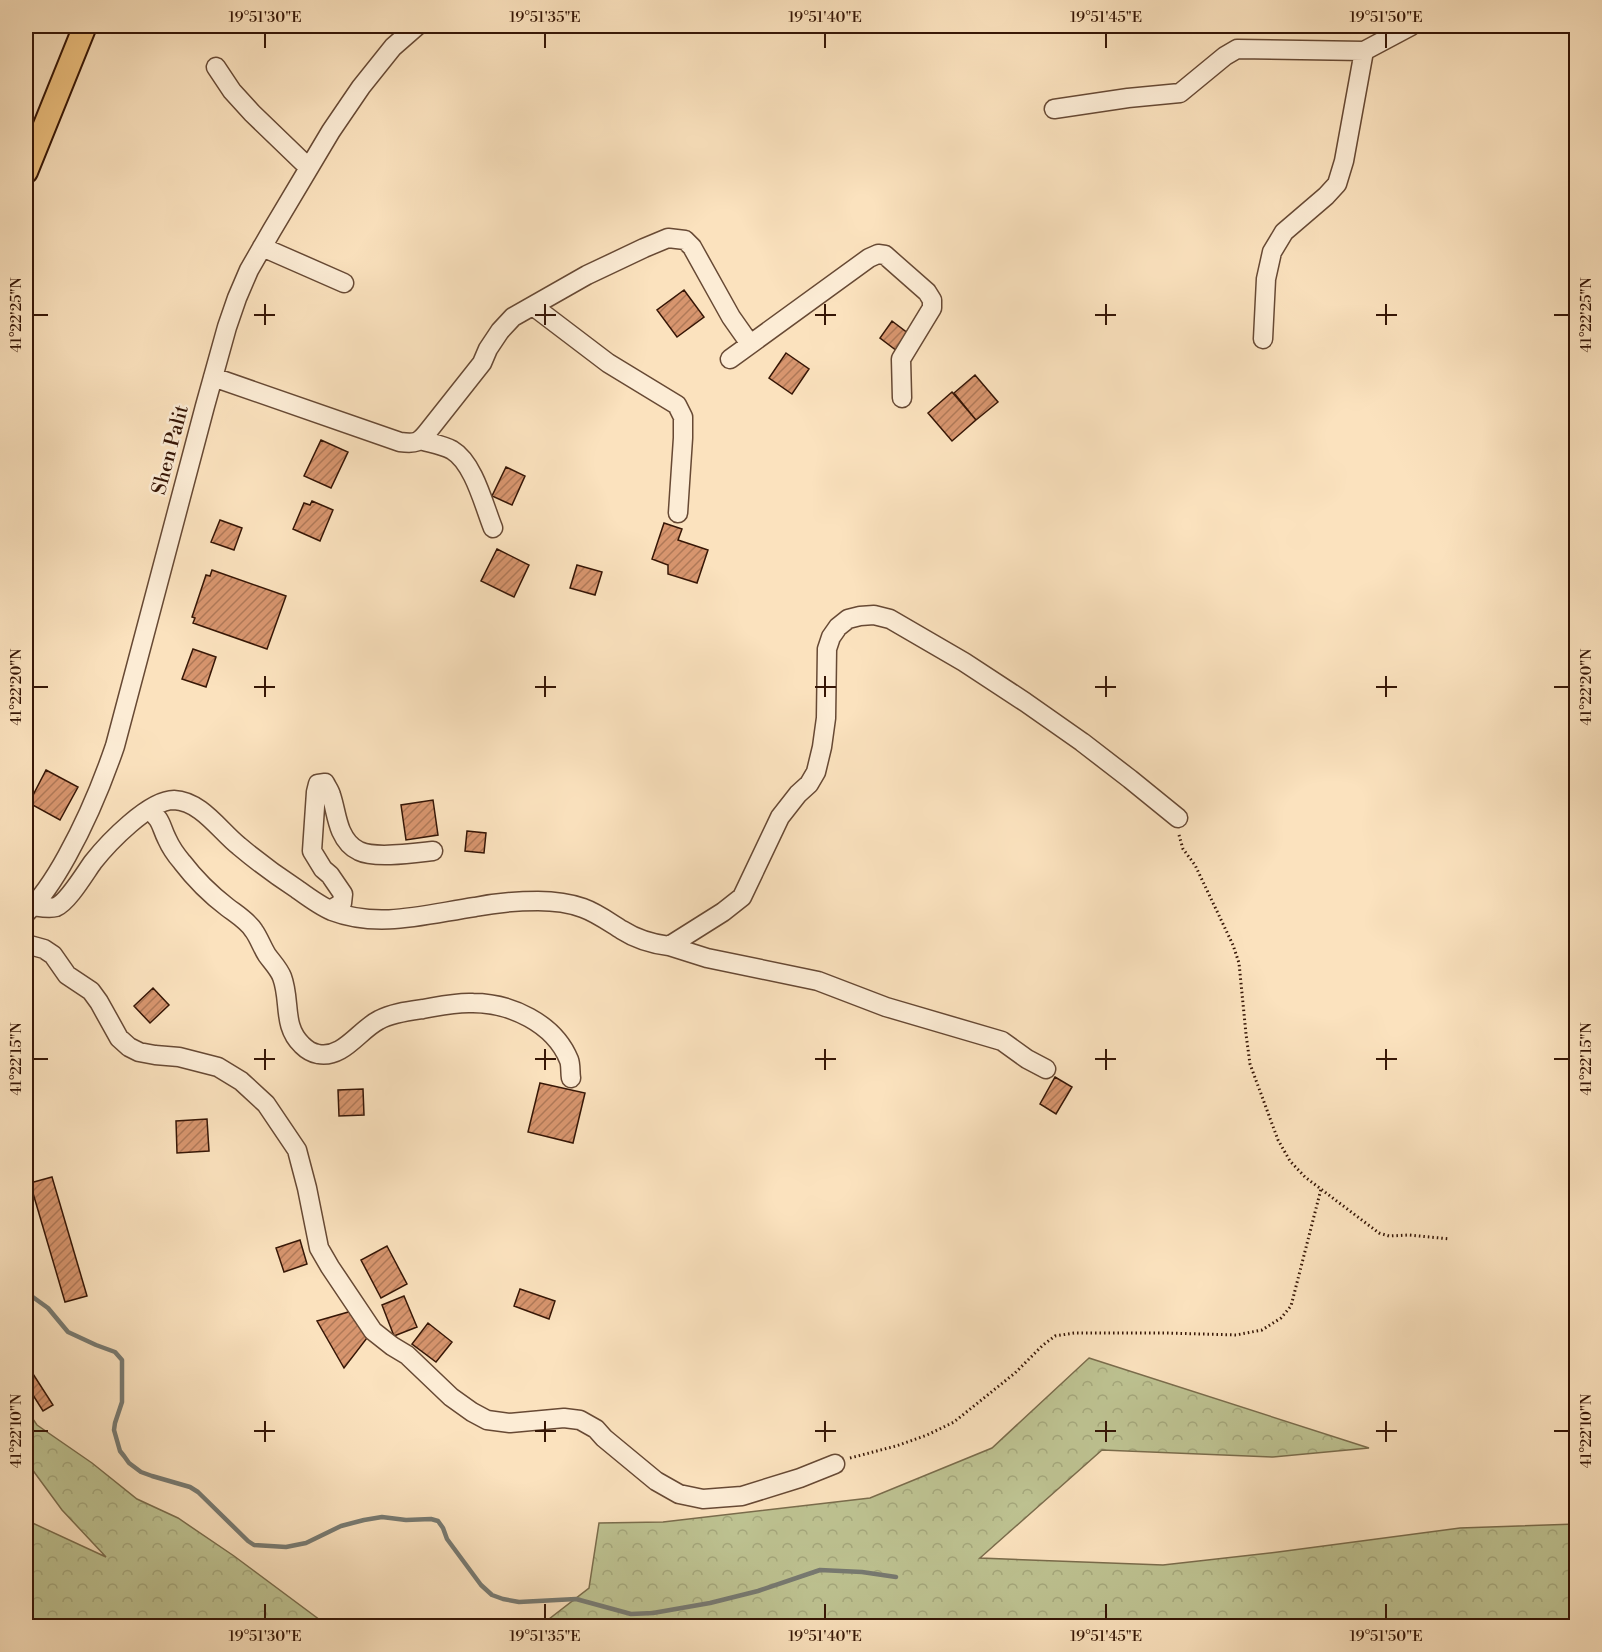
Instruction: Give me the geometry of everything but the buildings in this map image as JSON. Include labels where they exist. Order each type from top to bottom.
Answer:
[{"type":"main road","points":[[26,172],[85,26]]},
{"type":"street","name":"Shen Palit","points":[[29,910],[62,866],[102,785],[115,746],[213,377],[237,298],[249,270],[309,168],[361,87],[393,47],[417,26]]},
{"type":"street","points":[[1054,109],[1179,93],[1225,56],[1238,49],[1364,51],[1412,26]]},
{"type":"street","points":[[1263,339],[1266,279],[1272,252],[1284,232],[1337,184],[1344,161],[1364,51]]},
{"type":"street","points":[[216,67],[232,91],[252,113],[309,168]]},
{"type":"street","points":[[213,377],[400,442],[412,444],[420,440],[482,363],[500,331],[513,317],[587,276],[668,238],[685,240],[692,247],[731,316],[750,344]]},
{"type":"street","points":[[262,247],[344,283]]},
{"type":"street","points":[[730,359],[869,258],[878,254],[885,255],[927,292],[932,300],[932,308],[901,359],[902,398]]},
{"type":"street","points":[[533,306],[608,363],[677,405],[682,417],[683,438],[678,513]]},
{"type":"street","points":[[420,440],[452,450],[464,460],[474,478],[493,528]]},
{"type":"street","points":[[669,946],[723,912],[742,897],[780,817],[813,778],[822,747],[826,718],[827,649],[831,637],[848,619],[874,615],[890,619],[954,657],[1082,742],[1178,818]]},
{"type":"street","points":[[330,910],[342,903],[343,894],[330,875],[322,869],[312,851],[318,784],[325,783],[331,792],[341,831],[347,843],[358,851],[369,854],[433,851]]},
{"type":"street","points":[[29,910],[57,906],[75,888],[115,837],[148,810],[165,801],[177,800],[200,809],[230,839],[262,865],[330,910],[349,916],[372,920],[400,919],[474,907],[538,901],[582,907],[640,939],[707,958],[818,981],[886,1007],[1002,1041],[1026,1059],[1046,1069]]},
{"type":"street","points":[[148,810],[158,817],[173,851],[198,881],[254,930],[281,974],[290,1029],[305,1048],[316,1054],[327,1054],[340,1050],[379,1020],[390,1015],[457,1003],[475,1003],[519,1012],[538,1023],[552,1036],[569,1061],[571,1078]]},
{"type":"street","points":[[26,944],[44,949],[53,955],[67,975],[91,991],[119,1038],[129,1047],[139,1052],[179,1057],[218,1067],[241,1081],[266,1104],[297,1150],[308,1188],[319,1248],[341,1284],[373,1331],[407,1355],[451,1397],[472,1412],[488,1420],[510,1423],[556,1419],[580,1420],[596,1430],[656,1481],[679,1494],[703,1499],[742,1496],[800,1478],[835,1464]]},
{"type":"path","points":[[1178,818],[1179,838],[1183,849],[1195,865],[1233,945],[1239,963],[1250,1064],[1278,1140],[1290,1161],[1305,1177],[1379,1233],[1389,1236],[1409,1235],[1450,1239]]},
{"type":"path","points":[[835,1464],[854,1456],[897,1446],[954,1422],[1015,1373],[1055,1336],[1074,1333],[1236,1335],[1262,1330],[1281,1318],[1291,1306],[1321,1189]]},
{"type":"green space","points":[[1089,1358],[1369,1448],[1273,1457],[1102,1450],[980,1558],[1163,1565],[1460,1528],[1576,1524],[1576,1626],[540,1626],[589,1588],[599,1523],[663,1522],[870,1498],[992,1448]]},
{"type":"green space","points":[[26,1409],[37,1425],[92,1463],[137,1499],[178,1518],[234,1556],[328,1626],[26,1626],[26,1520],[106,1557],[62,1510],[26,1461]]},
{"type":"waterway","points":[[26,1285],[30,1295],[48,1308],[68,1332],[115,1352],[122,1360],[122,1402],[114,1430],[120,1451],[129,1463],[141,1472],[190,1487],[198,1492],[254,1545],[286,1547],[306,1543],[341,1526],[382,1517],[406,1520],[431,1519],[438,1521],[447,1539],[481,1585],[492,1595],[519,1602],[576,1599],[631,1614],[653,1613],[710,1603],[758,1591],[820,1570],[862,1572],[896,1577]]}]
